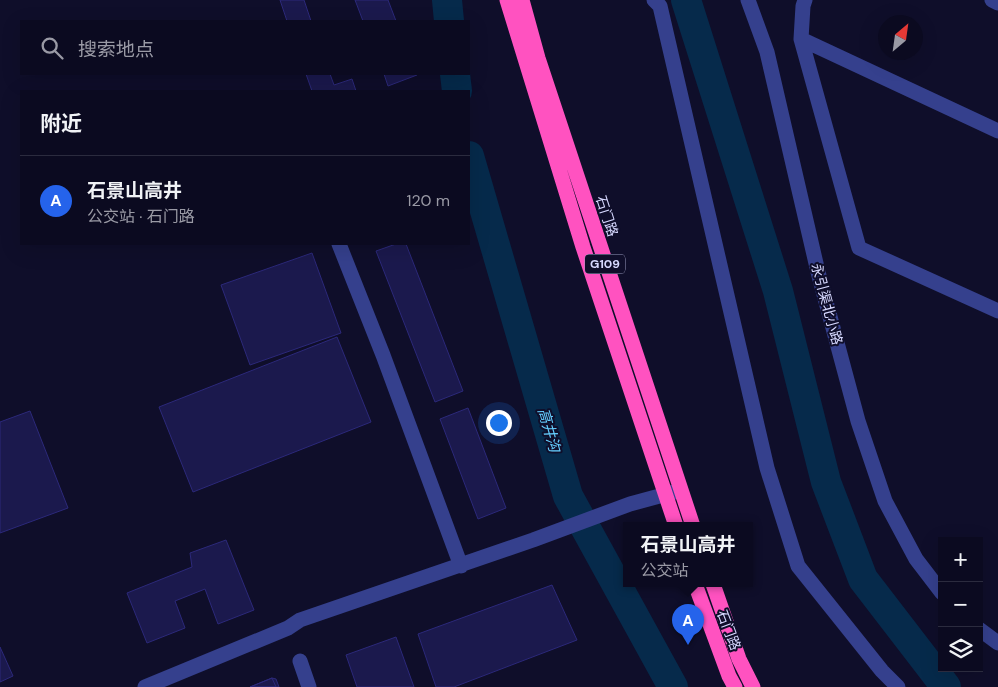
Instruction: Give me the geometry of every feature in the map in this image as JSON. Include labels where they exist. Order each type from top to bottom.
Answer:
[{"type":"highway","name":"G109","points":[[507,0],[580,237],[675,522]]},
{"type":"highway","name":"石门路","points":[[522,0],[538,58],[691,522]]},
{"type":"highway","name":"石门路","points":[[696,587],[735,687]]},
{"type":"highway","name":"石门路","points":[[714,587],[739,659],[752,687]]},
{"type":"street","points":[[654,0],[660,6],[767,468],[798,566],[882,671],[898,687]]},
{"type":"street","name":"永引渠北小路","points":[[748,0],[767,52],[818,272],[858,421],[885,501],[916,559],[938,588]]},
{"type":"street","points":[[804,0],[801,39],[859,248],[998,311]]},
{"type":"street","points":[[992,0],[998,4]]},
{"type":"street","points":[[801,39],[998,131]]},
{"type":"street","points":[[339,245],[383,355],[461,566]]},
{"type":"street","points":[[145,687],[288,628],[300,620],[461,566],[621,507],[680,491]]},
{"type":"street","points":[[983,632],[998,642]]},
{"type":"street","points":[[300,661],[309,687]]},
{"type":"building","points":[[280,0],[304,0],[311,20],[287,20]]},
{"type":"building","points":[[355,0],[388,0],[396,20],[363,20]]},
{"type":"building","points":[[306,75],[330,75],[334,85],[352,79],[356,90],[312,90]]},
{"type":"building","points":[[384,75],[417,75],[388,86]]},
{"type":"building","points":[[393,245],[406,245],[463,391],[435,402],[376,251]]},
{"type":"building","points":[[312,253],[341,333],[250,365],[221,285]]},
{"type":"building","points":[[337,337],[371,422],[193,492],[159,407]]},
{"type":"building","points":[[468,408],[506,508],[478,519],[440,419]]},
{"type":"building","points":[[30,411],[68,508],[0,533],[0,422]]},
{"type":"building","points":[[226,540],[254,610],[218,624],[205,589],[175,601],[185,628],[147,643],[127,593],[192,567],[190,553]]},
{"type":"building","points":[[552,585],[577,640],[454,687],[436,687],[418,634]]},
{"type":"building","points":[[396,637],[414,687],[357,687],[346,655]]},
{"type":"building","points":[[0,647],[13,676],[0,682]]},
{"type":"building","points":[[272,678],[276,679],[279,687],[250,687]]},
{"type":"building","points":[[272,678],[276,687],[250,687]]},
{"type":"waterway","name":"高井沟","points":[[447,0],[449,20]]},
{"type":"waterway","points":[[686,0],[778,291],[826,482],[863,579],[946,687]]},
{"type":"waterway","name":"高井沟","points":[[455,75],[457,90]]},
{"type":"waterway","name":"高井沟","points":[[470,159],[568,496],[673,687]]},
{"type":"place","name":"石景山高井","points":[[688,645]]}]
